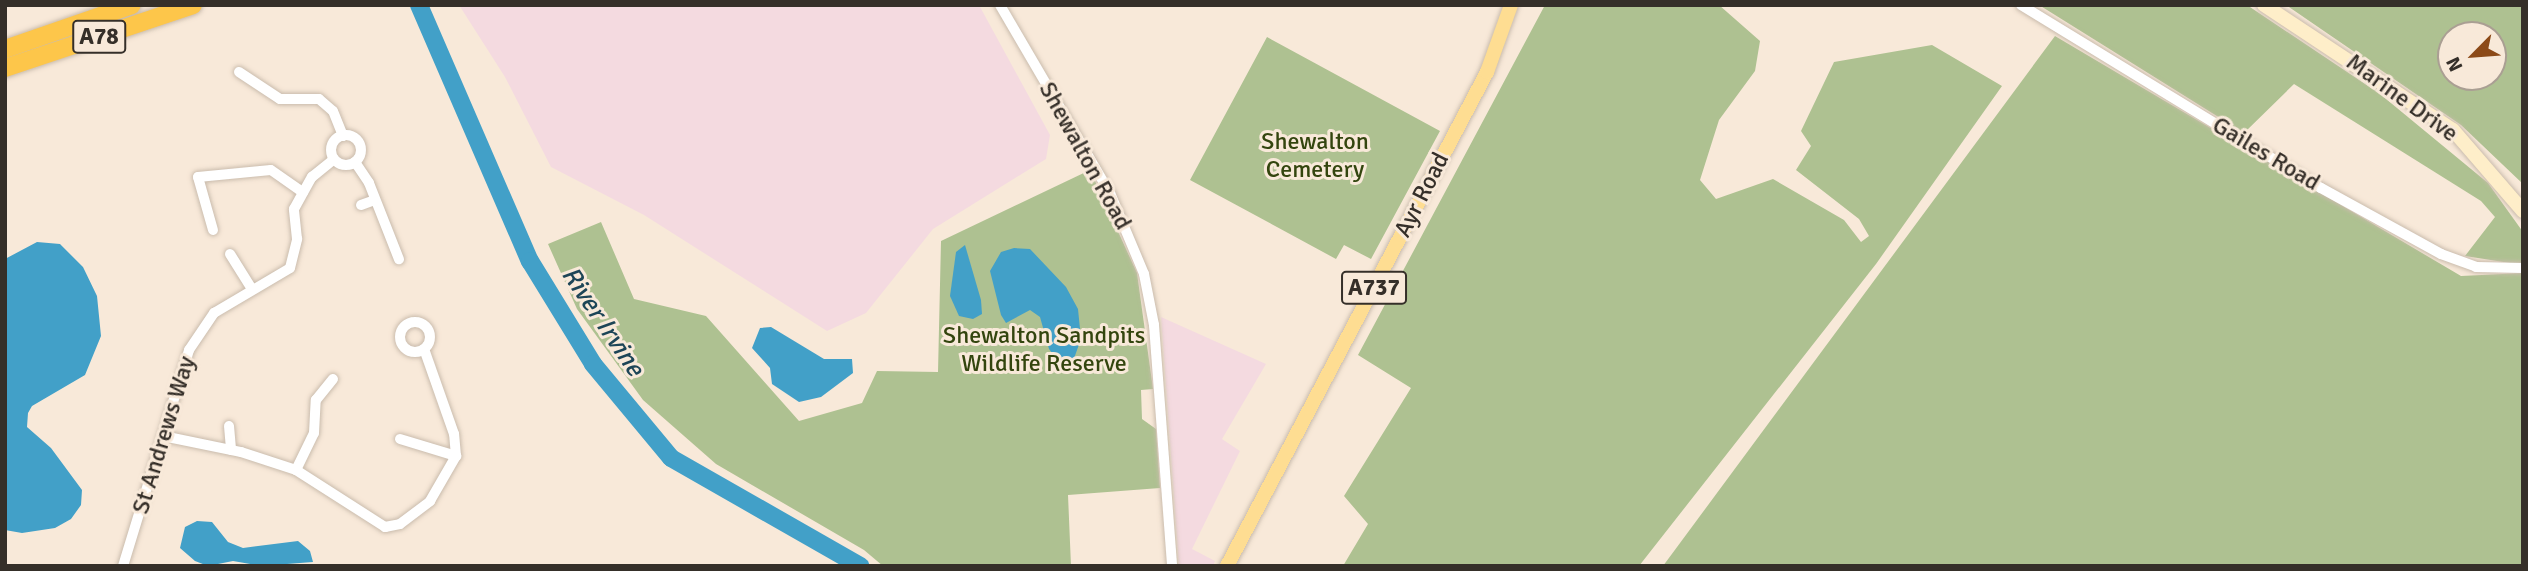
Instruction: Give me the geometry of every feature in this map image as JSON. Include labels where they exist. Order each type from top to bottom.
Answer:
[{"type":"highway","name":"A78","points":[[5,49],[132,5]]},
{"type":"highway","name":"A78","points":[[5,68],[193,5]]},
{"type":"highway","name":"A78","points":[[5,43],[64,28]]},
{"type":"main road","name":"Ayr Road","points":[[1227,566],[1487,72],[1510,5]]},
{"type":"street","name":"Shewalton Road","points":[[1000,5],[1110,193],[1144,274],[1154,325],[1172,566]]},
{"type":"street","name":"Gailes Road","points":[[2021,5],[2321,188],[2441,254],[2476,267],[2523,268]]},
{"type":"street","name":"Marine Drive","points":[[2264,5],[2453,130],[2523,211]]},
{"type":"street","points":[[239,72],[281,99],[319,99],[333,111],[343,136],[359,143],[360,153],[355,162],[345,165],[334,159],[333,143],[343,136]]},
{"type":"street","name":"St Andrews Way","points":[[123,566],[189,350],[214,313],[251,288],[290,268],[297,239],[294,209],[312,177],[334,159]]},
{"type":"street","points":[[355,162],[375,200],[399,259]]},
{"type":"street","points":[[213,230],[198,177],[271,170],[303,192]]},
{"type":"street","points":[[361,205],[375,200]]},
{"type":"street","points":[[230,254],[251,288]]},
{"type":"street","points":[[163,436],[231,450],[296,470],[385,527],[400,524],[430,500],[456,456],[454,434],[424,349]]},
{"type":"street","points":[[296,470],[314,433],[316,400],[333,379]]},
{"type":"street","points":[[229,426],[231,450]]},
{"type":"street","points":[[400,439],[456,456]]},
{"type":"shaded area","points":[[459,5],[979,5],[1050,135],[1046,159],[933,229],[866,313],[827,331],[644,215],[551,167],[505,77]]},
{"type":"shaded area","points":[[1161,317],[1266,364],[1222,439],[1240,451],[1192,549],[1215,561],[1213,566],[1179,566]]},
{"type":"green space","points":[[1545,5],[1719,5],[1760,41],[1755,71],[1719,120],[1700,180],[1716,199],[1773,179],[1844,220],[1861,242],[1869,236],[1859,219],[1796,170],[1811,146],[1801,131],[1834,62],[1932,45],[2002,86],[1876,264],[1639,566],[1343,566],[1368,524],[1344,496],[1411,388],[1358,355]]},
{"type":"green space","points":[[2039,5],[2247,5],[2380,94],[2488,183],[2523,232],[2523,265],[2465,256],[2495,217],[2481,201],[2294,84],[2244,133]]},
{"type":"green space","points":[[2286,5],[2523,5],[2523,184],[2461,125]]},
{"type":"green space","points":[[2055,36],[2461,276],[2523,273],[2523,566],[1663,566]]},
{"type":"green space","name":"Shewalton Cemetery","points":[[1267,37],[1440,131],[1371,259],[1344,245],[1336,259],[1190,180]]},
{"type":"green space","name":"Shewalton Sandpits Wildlife Reserve","points":[[1090,170],[1137,273],[1153,389],[1141,390],[1142,419],[1156,429],[1160,488],[1068,495],[1071,566],[883,566],[864,550],[716,464],[643,400],[577,309],[548,244],[601,222],[634,299],[706,316],[799,421],[862,403],[877,371],[938,372],[941,241]]},
{"type":"water","points":[[37,242],[60,244],[83,267],[97,296],[101,336],[85,375],[32,406],[28,413],[27,427],[51,448],[82,490],[81,505],[71,519],[55,528],[22,533],[5,530],[5,259]]},
{"type":"water","points":[[965,245],[981,300],[982,314],[973,319],[959,316],[950,296],[956,252]]},
{"type":"water","points":[[1014,248],[1030,249],[1066,287],[1078,309],[1081,339],[1072,364],[1058,361],[1049,349],[1040,317],[1030,310],[1006,323],[1001,315],[990,271],[1001,252]]},
{"type":"water","points":[[771,327],[824,359],[852,359],[853,373],[821,397],[799,402],[772,384],[770,368],[752,348],[760,328]]},
{"type":"water","points":[[197,521],[212,522],[228,542],[243,548],[298,541],[310,551],[313,562],[261,566],[233,561],[208,566],[195,561],[180,548],[185,527]]},
{"type":"waterway","name":"River Irvine","points":[[419,5],[530,261],[593,364],[671,458],[860,566]]}]
